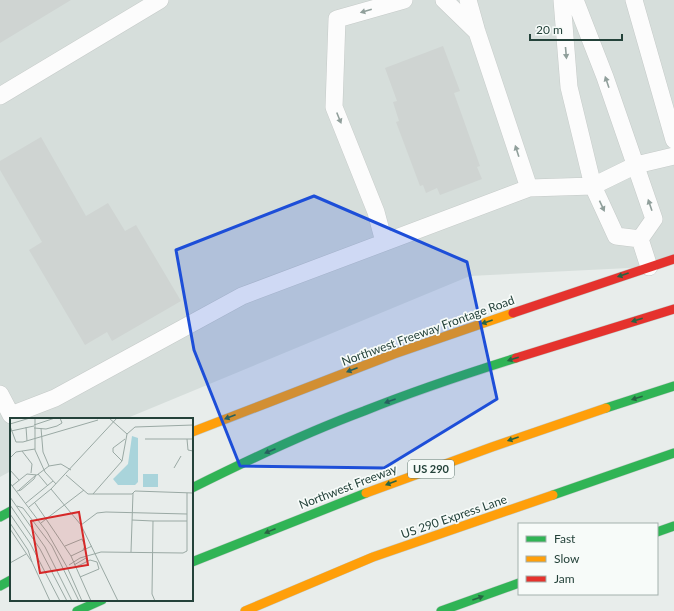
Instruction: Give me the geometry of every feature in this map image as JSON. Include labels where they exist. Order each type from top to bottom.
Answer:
[{"type":"main road","name":"Northwest Freeway Frontage Road","points":[[193,432],[394,354],[674,259]]},
{"type":"main road","points":[[193,488],[250,459],[363,411],[476,370],[674,309]]},
{"type":"main road","name":"Northwest Freeway","points":[[193,562],[354,497],[460,458],[551,426],[674,386]]},
{"type":"main road","name":"US 290 Express Lane","points":[[245,611],[373,557],[674,453]]},
{"type":"main road","points":[[0,517],[10,512]]},
{"type":"main road","points":[[658,532],[674,526]]},
{"type":"main road","points":[[0,586],[10,581]]},
{"type":"main road","points":[[441,611],[518,583]]},
{"type":"main road","points":[[77,611],[100,601]]},
{"type":"lane","points":[[0,96],[161,0]]},
{"type":"lane","points":[[384,242],[376,212],[334,107],[337,19],[404,0]]},
{"type":"lane","points":[[444,0],[477,32]]},
{"type":"lane","points":[[468,0],[477,32],[529,188]]},
{"type":"lane","points":[[562,0],[569,87],[593,186],[616,236],[640,238]]},
{"type":"lane","points":[[575,0],[605,77],[654,219],[640,238]]},
{"type":"lane","points":[[634,0],[674,140]]},
{"type":"lane","points":[[0,394],[8,418],[55,398],[242,296],[529,188],[593,186],[636,166],[674,156]]},
{"type":"lane","points":[[640,238],[649,267]]},
{"type":"highlighted area","points":[[314,196],[467,262],[497,399],[384,468],[240,466],[194,350],[176,250]]},
{"type":"shaded area","points":[[0,0],[674,0],[674,255],[649,267],[470,276],[127,418],[10,418],[10,472],[0,477]]},
{"type":"building","points":[[0,0],[71,0],[0,43]]},
{"type":"building","points":[[443,46],[460,91],[454,93],[480,166],[477,167],[482,179],[440,195],[437,188],[426,193],[423,185],[420,186],[396,122],[399,121],[393,102],[397,101],[385,68]]},
{"type":"building","points":[[41,137],[86,216],[108,203],[125,231],[136,225],[181,301],[112,341],[107,332],[85,345],[29,250],[42,242],[0,170],[0,161]]},
{"type":"traffic: fast","points":[[193,488],[277,447],[342,419],[421,390],[516,358]]},
{"type":"traffic: fast","points":[[606,408],[674,386]]},
{"type":"traffic: fast","points":[[553,495],[674,453]]},
{"type":"traffic: fast","points":[[193,562],[366,493]]},
{"type":"traffic: fast","points":[[0,517],[10,512]]},
{"type":"traffic: fast","points":[[658,532],[674,526]]},
{"type":"traffic: fast","points":[[0,586],[10,581]]},
{"type":"traffic: fast","points":[[441,611],[518,583]]},
{"type":"traffic: fast","points":[[77,611],[100,601]]},
{"type":"traffic: slow","points":[[193,432],[394,354],[513,313]]},
{"type":"traffic: slow","points":[[366,493],[492,447],[606,408]]},
{"type":"traffic: slow","points":[[245,611],[373,557],[553,495]]},
{"type":"traffic: jam","points":[[513,313],[674,259]]},
{"type":"traffic: jam","points":[[516,358],[674,309]]}]
